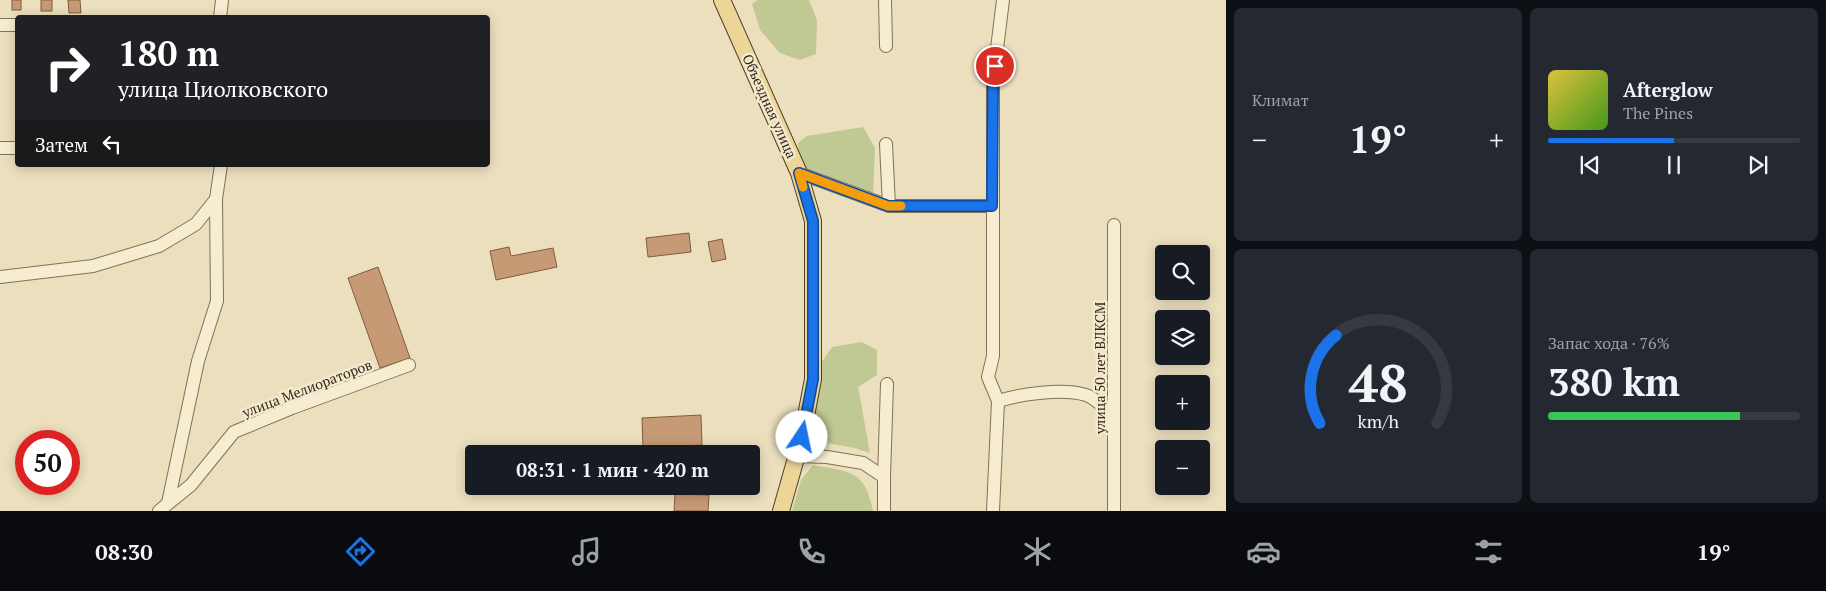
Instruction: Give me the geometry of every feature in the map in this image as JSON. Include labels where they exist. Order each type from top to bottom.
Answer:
[{"type":"main road","name":"Объездная улица","points":[[724,0],[799,173],[813,221],[813,379],[797,456],[781,511]]},
{"type":"street","points":[[220,15],[222,0]]},
{"type":"street","points":[[885,0],[886,46]]},
{"type":"street","points":[[993,511],[998,401],[988,376],[993,356],[993,81],[1002,0]]},
{"type":"street","points":[[0,25],[15,25]]},
{"type":"street","points":[[886,144],[888,206]]},
{"type":"street","points":[[0,148],[15,148]]},
{"type":"street","points":[[164,507],[198,361],[217,301],[216,200],[220,167]]},
{"type":"street","points":[[799,173],[888,206],[992,206]]},
{"type":"street","points":[[0,277],[93,266],[159,246],[196,224],[216,200]]},
{"type":"street","name":"улица 50 лет ВЛКСМ","points":[[1114,225],[1114,511]]},
{"type":"street","name":"улица Мелиораторов","points":[[164,507],[190,485],[234,432],[292,408],[408,365]]},
{"type":"street","points":[[884,511],[888,384]]},
{"type":"street","points":[[998,401],[1013,396],[1050,392],[1087,395],[1105,408],[1115,448]]},
{"type":"street","points":[[797,456],[828,457],[863,462],[884,477]]},
{"type":"green space","points":[[758,0],[809,0],[817,20],[816,54],[800,60],[780,53],[760,30],[752,4]]},
{"type":"green space","points":[[863,127],[875,148],[873,197],[810,183],[799,161],[798,143],[807,136]]},
{"type":"green space","points":[[862,342],[877,350],[877,375],[858,387],[870,453],[827,443],[813,433],[819,366],[832,347]]},
{"type":"green space","points":[[813,465],[837,469],[854,475],[865,488],[873,511],[792,511],[801,480]]},
{"type":"building","points":[[12,0],[21,0],[21,10],[12,10]]},
{"type":"building","points":[[41,0],[52,0],[52,11],[41,11]]},
{"type":"building","points":[[68,0],[80,0],[81,13],[69,13]]},
{"type":"building","points":[[689,233],[691,252],[648,257],[646,238]]},
{"type":"building","points":[[722,239],[726,259],[712,262],[708,242]]},
{"type":"building","points":[[509,247],[511,256],[553,248],[557,267],[496,280],[490,251]]},
{"type":"building","points":[[378,267],[410,358],[380,368],[348,278]]},
{"type":"building","points":[[701,415],[702,445],[643,445],[642,418]]},
{"type":"building","points":[[675,495],[709,495],[708,511],[674,511]]},
{"type":"slow traffic","points":[[803,187],[799,173],[888,206],[901,206]]},
{"type":"route","points":[[802,437],[813,379],[813,221],[799,173],[888,206],[992,206],[993,81],[995,66]]}]
